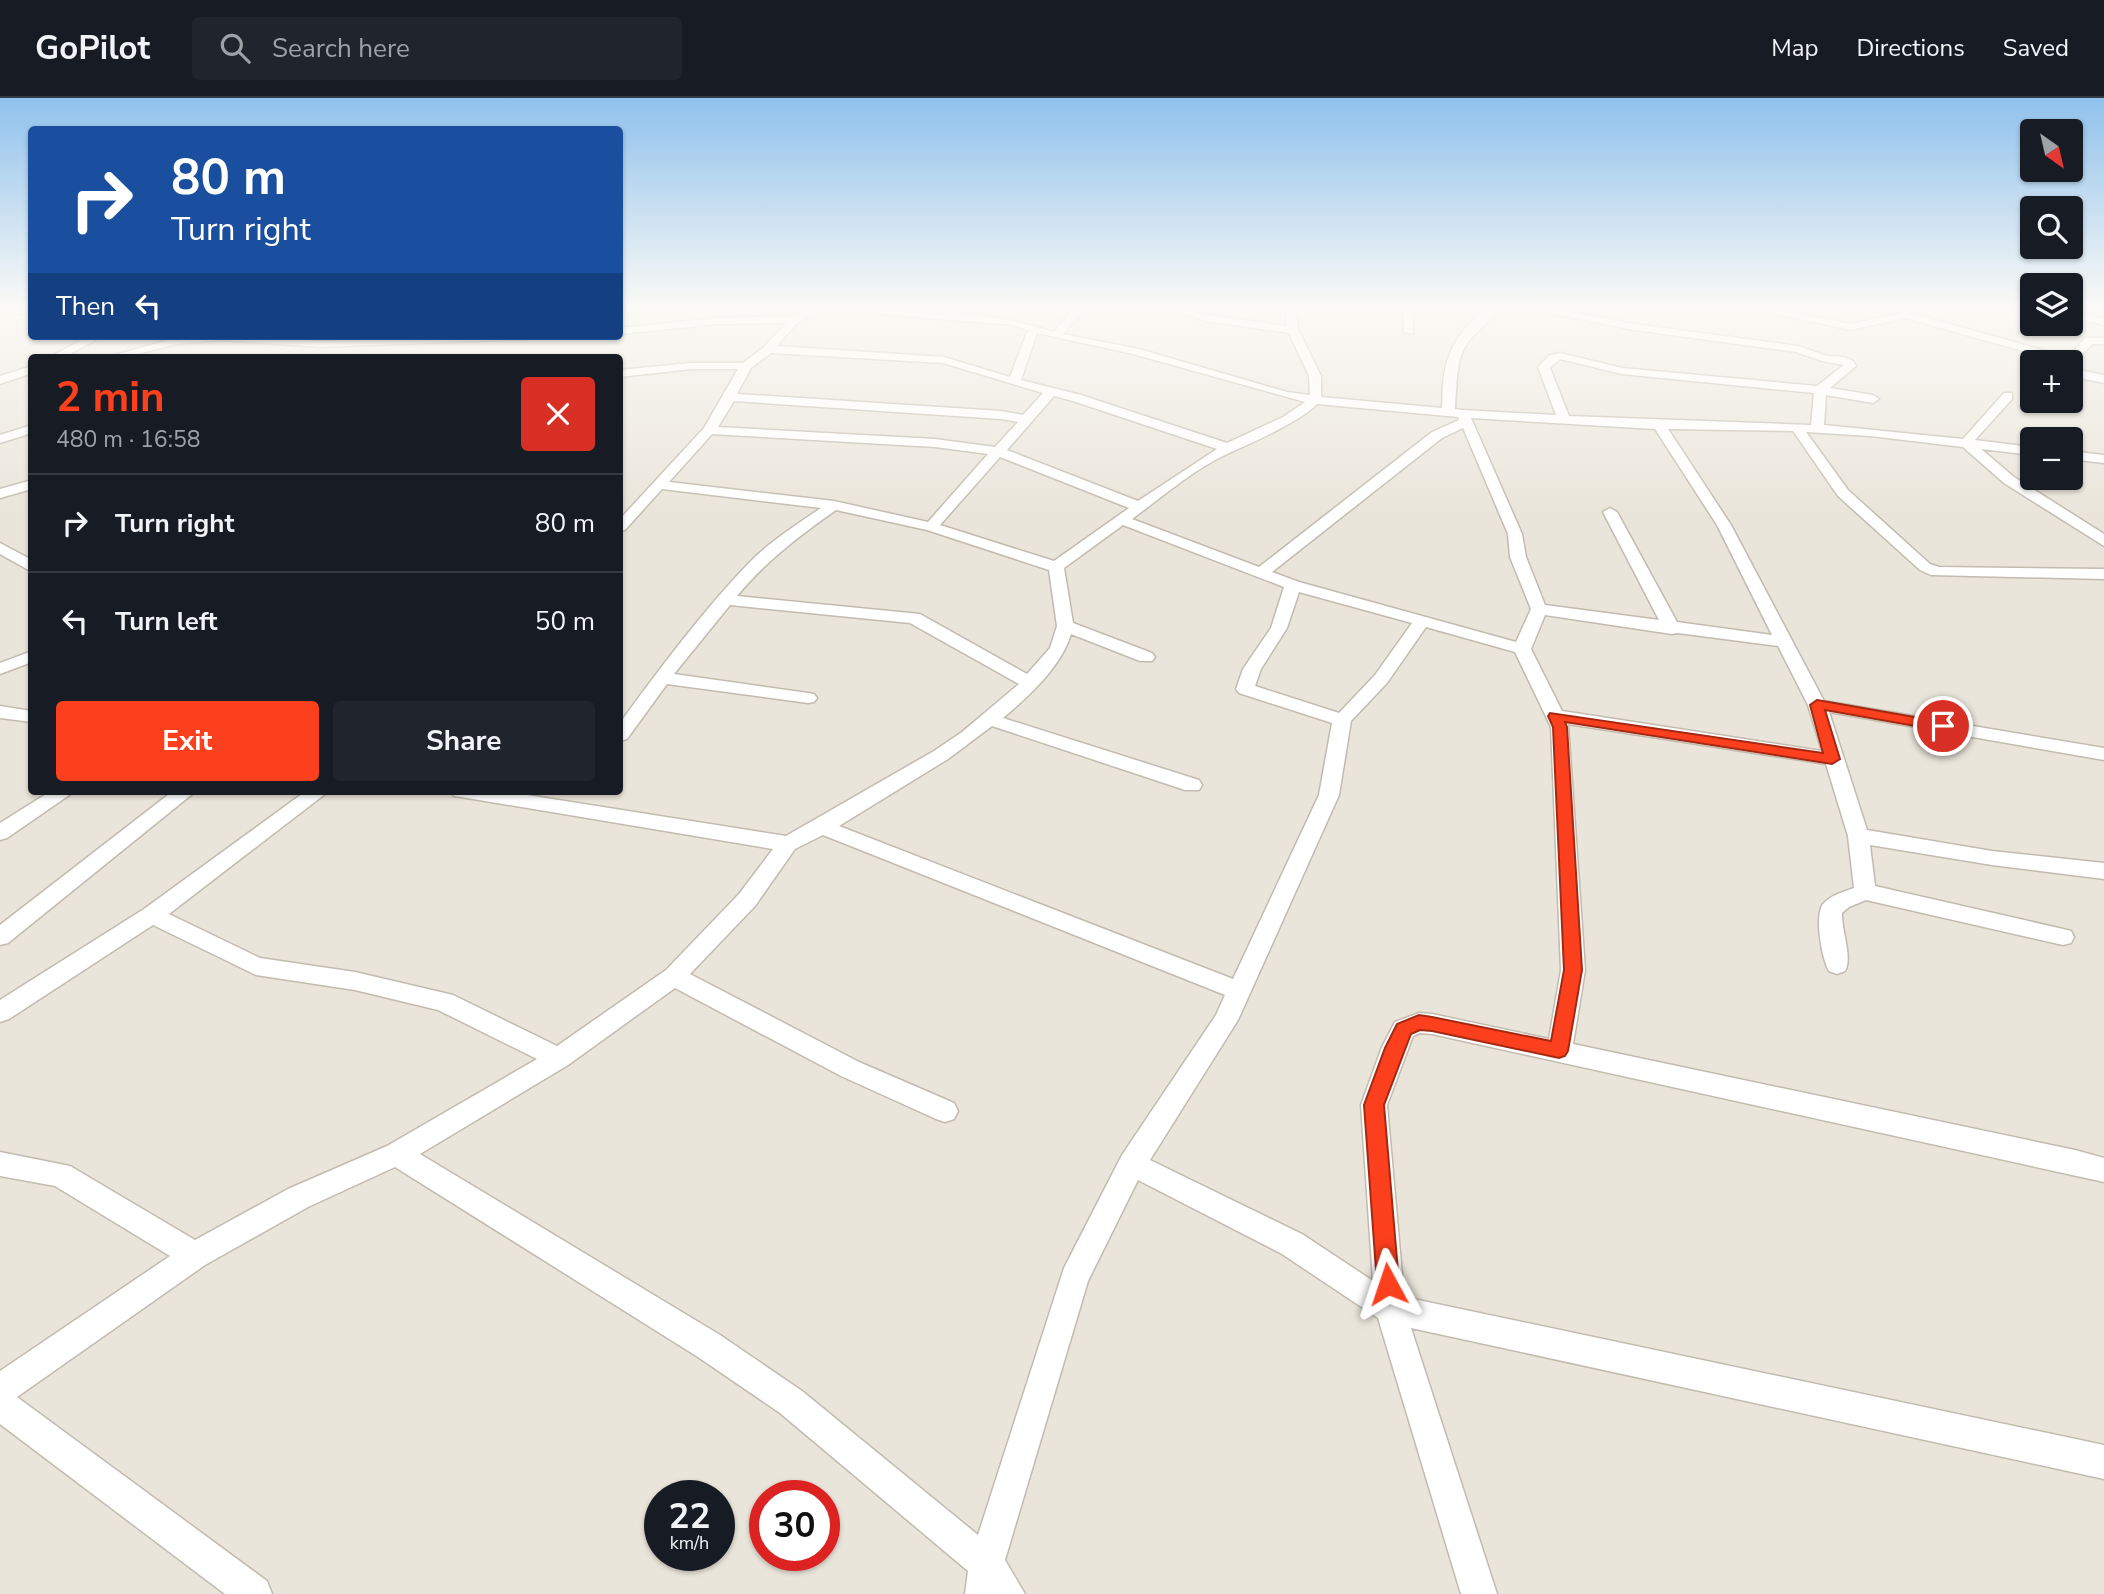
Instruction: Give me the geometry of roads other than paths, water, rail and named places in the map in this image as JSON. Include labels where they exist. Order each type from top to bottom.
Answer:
[{"type":"street","points":[[623,524],[709,430],[740,377]]},
{"type":"street","points":[[997,377],[1050,393],[1077,398],[1231,449]]},
{"type":"street","points":[[1014,382],[1016,377]]},
{"type":"street","points":[[1224,377],[1286,395],[1315,400],[1459,416],[1870,432],[2020,450]]},
{"type":"street","points":[[1056,566],[1140,507],[1231,449],[1303,410],[1315,400],[1317,392],[1314,377]]},
{"type":"street","points":[[1452,377],[1459,416],[1515,534],[1518,556],[1539,609],[1522,649],[1560,727],[1573,970],[1559,1051]]},
{"type":"street","points":[[1548,377],[1563,418]]},
{"type":"street","points":[[1680,377],[1820,390],[1873,399]]},
{"type":"street","points":[[1817,429],[1820,390],[1836,377]]},
{"type":"street","points":[[931,527],[1028,421],[1050,393]]},
{"type":"street","points":[[1966,443],[2008,396]]},
{"type":"street","points":[[730,397],[1002,415],[1028,421]]},
{"type":"street","points":[[1261,573],[1459,416]]},
{"type":"street","points":[[1659,425],[1724,525],[1817,705],[1858,836],[1865,892]]},
{"type":"street","points":[[1797,428],[1843,493],[1925,567],[1937,572],[2104,574]]},
{"type":"street","points":[[0,439],[28,430]]},
{"type":"street","points":[[709,430],[935,443],[1000,452],[1140,507]]},
{"type":"street","points":[[1966,443],[2010,480],[2102,538]]},
{"type":"street","points":[[2083,457],[2104,459]]},
{"type":"street","points":[[0,494],[28,485]]},
{"type":"street","points":[[660,485],[834,505],[931,527],[1056,566]]},
{"type":"street","points":[[623,731],[724,600],[769,551],[834,505]]},
{"type":"street","points":[[1610,512],[1672,629]]},
{"type":"street","points":[[1122,520],[1293,585],[1421,623],[1522,649]]},
{"type":"street","points":[[2,551],[28,565]]},
{"type":"street","points":[[0,1390],[195,1255],[298,1198],[397,1154],[559,1058],[674,976],[747,900],[788,844],[822,827],[941,755],[1017,697],[1058,649],[1065,625],[1056,566]]},
{"type":"street","points":[[1293,585],[1279,628],[1252,669],[1245,689],[1342,720]]},
{"type":"street","points":[[724,600],[914,618],[1028,682]]},
{"type":"street","points":[[1539,609],[1672,629],[1786,642]]},
{"type":"street","points":[[985,1579],[1074,1278],[1132,1164],[1226,1020],[1329,795],[1342,720],[1381,679],[1421,623]]},
{"type":"street","points":[[1065,625],[1146,657]]},
{"type":"street","points":[[0,669],[28,658]]},
{"type":"street","points":[[662,678],[808,698]]},
{"type":"street","points":[[1817,705],[2104,754]]},
{"type":"street","points":[[0,712],[28,716]]},
{"type":"street","points":[[1555,716],[1832,759]]},
{"type":"street","points":[[989,719],[1192,785]]},
{"type":"street","points":[[0,833],[59,795]]},
{"type":"street","points":[[0,937],[182,795]]},
{"type":"street","points":[[0,1012],[152,915],[314,795]]},
{"type":"street","points":[[520,795],[578,799],[788,844]]},
{"type":"street","points":[[822,827],[1239,991]]},
{"type":"street","points":[[1858,836],[1992,858],[2104,871]]},
{"type":"street","points":[[1837,965],[1830,926],[1831,910],[1841,901],[1865,892],[2063,937]]},
{"type":"street","points":[[152,915],[256,966],[355,981],[444,1002],[559,1058]]},
{"type":"street","points":[[674,976],[850,1069],[945,1111]]},
{"type":"street","points":[[1479,1594],[1390,1309],[1374,1105],[1394,1048],[1404,1029],[1419,1023],[1432,1024],[2104,1170]]},
{"type":"street","points":[[397,1154],[709,1346],[792,1402],[985,1579],[1007,1594]]},
{"type":"street","points":[[0,1164],[60,1175],[195,1255]]},
{"type":"street","points":[[1132,1164],[1292,1244],[1390,1309],[2104,1462]]},
{"type":"street","points":[[0,1404],[254,1594]]}]
